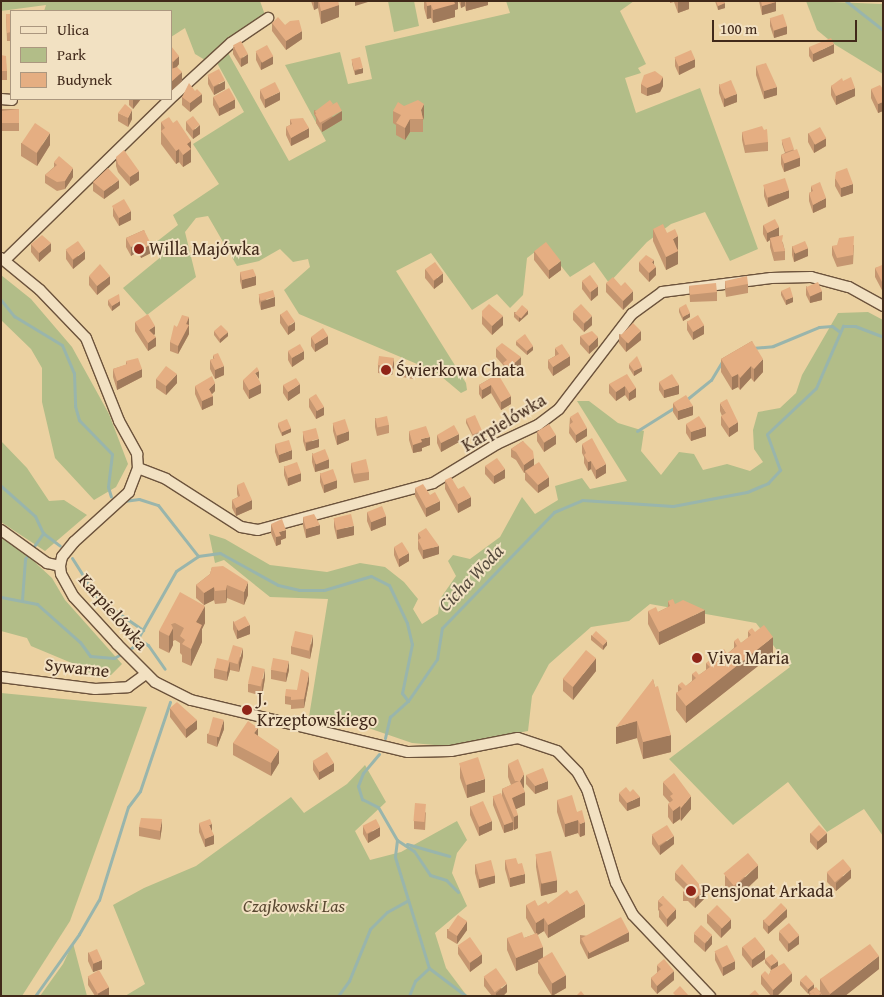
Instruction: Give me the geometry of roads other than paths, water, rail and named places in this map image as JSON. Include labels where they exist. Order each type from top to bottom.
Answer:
[{"type":"street","points":[[172,97],[231,43],[268,18]]},
{"type":"street","points":[[138,468],[137,454],[119,421],[86,338],[40,290],[4,258],[169,100]]},
{"type":"street","name":"Karpielówka","points":[[710,996],[633,916],[616,884],[582,780],[564,757],[550,747],[511,738],[451,751],[408,752],[191,700],[155,682],[74,597],[60,574],[62,557],[70,547],[128,492],[138,468],[166,479],[241,527],[258,530],[433,483],[497,444],[538,425],[559,409],[632,314],[662,292],[771,278],[811,277],[849,287],[883,306]]},
{"type":"street","points":[[1,530],[47,563],[60,566]]},
{"type":"street","name":"Sywarne","points":[[1,677],[95,688],[128,686],[146,674]]},
{"type":"waterway","points":[[846,1],[883,30]]},
{"type":"waterway","points":[[1,300],[14,316],[62,345],[74,373],[75,406],[79,420],[112,454],[108,487],[111,497]]},
{"type":"waterway","points":[[752,348],[773,346],[819,327],[832,326],[840,332]]},
{"type":"waterway","name":"Cicha Woda","points":[[1,597],[37,604],[80,642],[90,656],[114,658],[133,647],[176,571],[198,556],[220,553],[278,585],[299,590],[324,590],[371,576],[389,585],[407,623],[412,644],[402,693],[408,701],[437,659],[442,628],[554,512],[582,500],[673,506],[747,492],[768,483],[780,470],[767,434],[816,388],[843,326],[855,326],[883,337]]},
{"type":"waterway","points":[[686,400],[711,380],[723,360]]},
{"type":"waterway","points":[[637,431],[677,406]]},
{"type":"waterway","points":[[1,486],[35,516],[43,533],[60,546]]},
{"type":"waterway","points":[[124,501],[139,499],[158,505],[198,556]]},
{"type":"waterway","points":[[22,600],[25,559],[43,533]]},
{"type":"waterway","points":[[72,558],[98,599],[143,630]]},
{"type":"waterway","points":[[139,639],[148,645],[165,669]]},
{"type":"waterway","points":[[385,738],[390,717],[408,701]]},
{"type":"waterway","points":[[35,996],[79,934],[99,900],[128,807],[140,791],[170,702]]},
{"type":"waterway","points":[[379,754],[363,773],[358,786],[362,799],[378,807],[397,840],[395,857],[429,968],[415,981],[409,996]]},
{"type":"waterway","points":[[397,840],[414,851],[430,875],[446,880],[458,892]]},
{"type":"waterway","points":[[407,844],[449,856]]},
{"type":"waterway","points":[[338,996],[349,981],[370,929],[387,912],[407,901]]},
{"type":"waterway","points":[[429,968],[466,996]]},
{"type":"place","name":"Willa Majówka","points":[[139,249]]},
{"type":"place","name":"Świerkowa Chata","points":[[386,370]]},
{"type":"place","name":"Viva Maria","points":[[697,658]]},
{"type":"place","name":"J. Krzeptowskiego","points":[[247,710]]},
{"type":"place","name":"Pensjonat Arkada","points":[[691,891]]},
{"type":"park label","name":"Czajkowski Las","points":[[294,906]]}]
